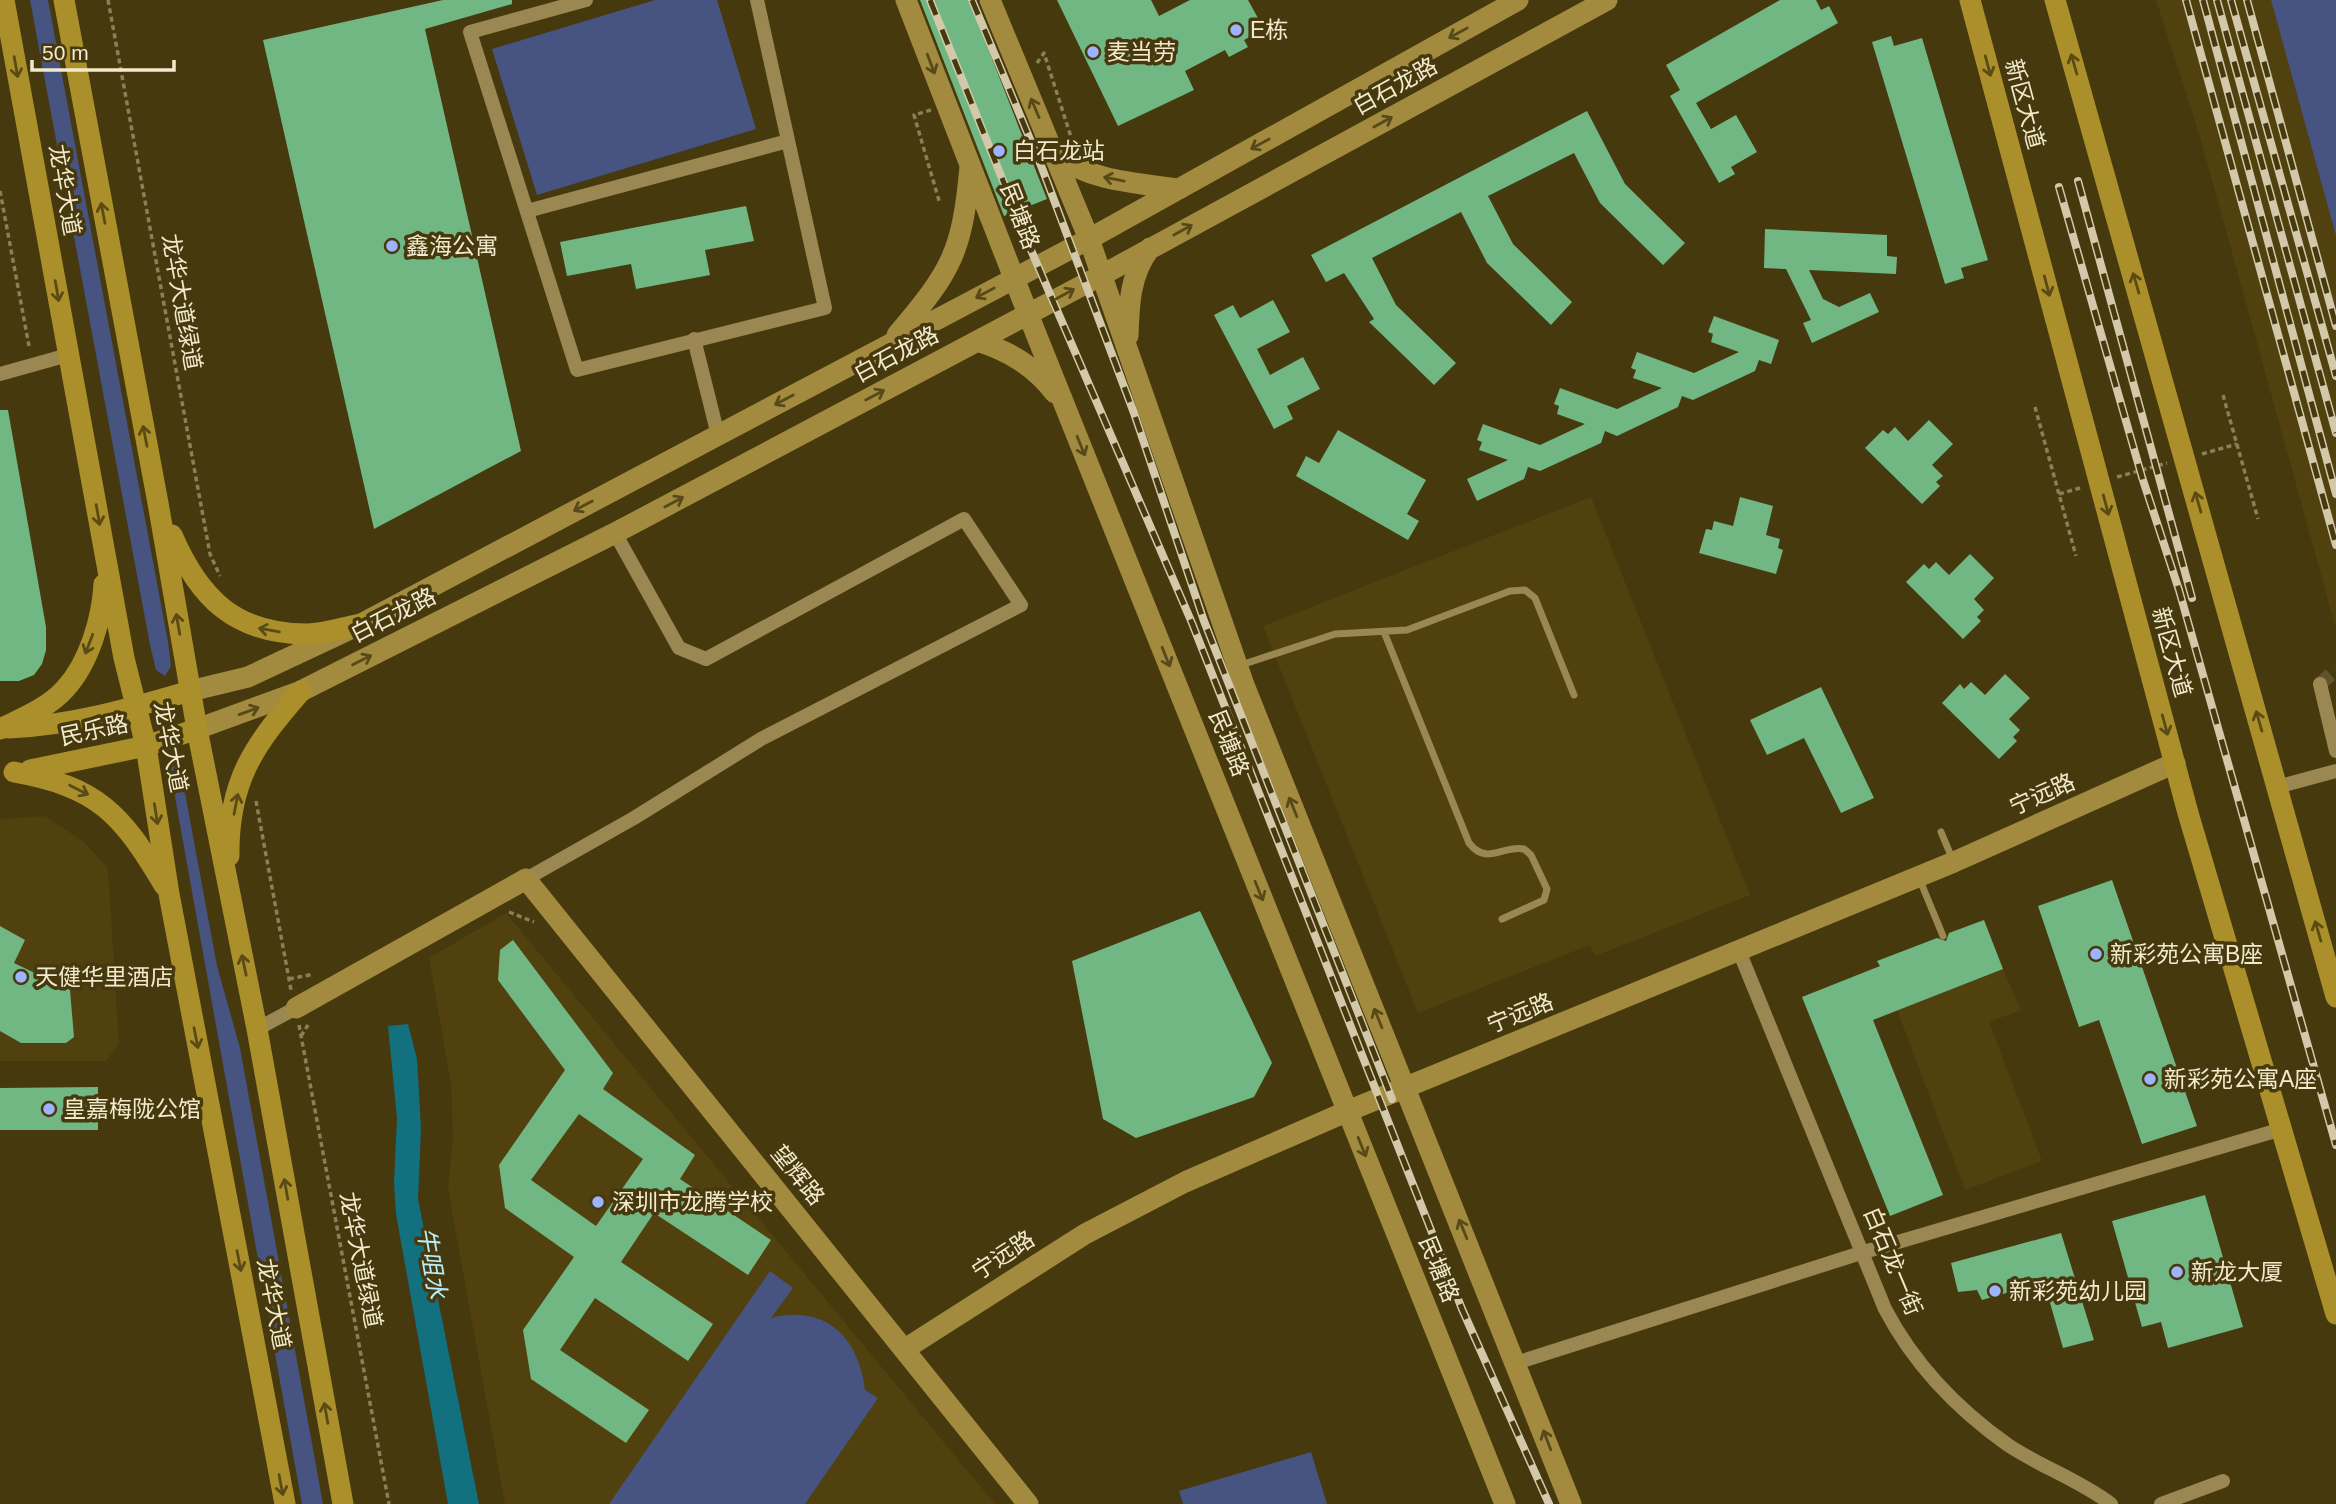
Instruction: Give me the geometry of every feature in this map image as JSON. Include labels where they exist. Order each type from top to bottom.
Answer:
[{"type":"main road","name":"龙华大道","points":[[4,0],[124,658],[146,746],[169,894],[285,1504]]},
{"type":"main road","name":"龙华大道","points":[[64,0],[158,503],[197,729],[257,1029],[343,1504]]},
{"type":"main road","name":"民塘路","points":[[906,0],[1016,277],[1028,314],[1505,1504]]},
{"type":"main road","name":"民塘路","points":[[990,0],[1089,239],[1238,666],[1571,1504]]},
{"type":"main road","name":"白石龙路","points":[[190,691],[248,677],[361,624],[1089,239],[1518,0]]},
{"type":"main road","name":"白石龙路","points":[[197,729],[301,691],[615,533],[1102,275],[1607,0]]},
{"type":"main road","name":"新区大道","points":[[1970,0],[2175,763],[2336,1314]]},
{"type":"main road","points":[[2055,0],[2336,997]]},
{"type":"main road","points":[[1054,154],[1073,168],[1085,172],[1179,189]]},
{"type":"main road","points":[[890,344],[938,287],[956,254],[965,223],[970,162]]},
{"type":"main road","points":[[1128,349],[1131,291],[1142,259],[1150,248]]},
{"type":"main road","points":[[977,341],[1002,349],[1019,359],[1044,378],[1064,404]]},
{"type":"main road","points":[[158,503],[184,564],[202,590],[221,609],[259,629],[285,633],[310,634],[361,624]]},
{"type":"main road","points":[[0,729],[40,708],[65,690],[79,669],[99,618],[105,554]]},
{"type":"main road","name":"民乐路","points":[[0,729],[37,727],[137,707],[190,691]]},
{"type":"main road","points":[[230,896],[229,842],[245,764],[267,729],[301,691]]},
{"type":"main road","name":"民乐路","points":[[7,773],[146,746],[197,729]]},
{"type":"main road","name":"宁远路","points":[[905,1349],[1120,1215],[1185,1182],[1348,1111],[1919,877],[2175,763]]},
{"type":"main road","points":[[7,773],[53,779],[102,803],[132,836],[169,894]]},
{"type":"main road","points":[[302,1017],[526,878]]},
{"type":"main road","name":"望辉路","points":[[526,878],[1028,1504]]},
{"type":"street","points":[[586,0],[470,32],[577,370],[825,308],[757,0]]},
{"type":"street","points":[[527,211],[788,141]]},
{"type":"street","points":[[694,339],[718,435]]},
{"type":"street","points":[[0,374],[68,355]]},
{"type":"street","points":[[526,878],[634,818],[761,739],[1021,605],[964,519],[706,659],[678,648],[615,533]]},
{"type":"street","points":[[2320,684],[2336,751]]},
{"type":"street","points":[[2277,787],[2336,771]]},
{"type":"street","name":"白石龙一街","points":[[1739,951],[1897,1332],[1936,1383],[2008,1445],[2111,1504]]},
{"type":"street","points":[[257,1029],[302,1017]]},
{"type":"street","points":[[1516,1363],[1864,1252],[2282,1129]]},
{"type":"street","points":[[2161,1504],[2223,1481]]},
{"type":"lane","points":[[1238,666],[1335,634],[1407,630],[1510,591],[1525,590],[1535,598],[1574,695]]},
{"type":"lane","points":[[1384,632],[1469,843],[1488,856],[1524,849],[1531,855],[1547,889],[1544,900],[1502,919]]},
{"type":"lane","points":[[1941,832],[1954,862]]},
{"type":"lane","points":[[1919,877],[1943,936]]},
{"type":"path","name":"龙华大道绿道","points":[[108,0],[211,554],[225,583]]},
{"type":"path","points":[[939,107],[914,116],[940,204]]},
{"type":"path","points":[[0,191],[29,346]]},
{"type":"path","points":[[2222,395],[2258,519]]},
{"type":"path","points":[[2035,407],[2076,556]]},
{"type":"path","points":[[2199,455],[2237,444]]},
{"type":"path","points":[[2110,480],[2173,462]]},
{"type":"path","points":[[2059,494],[2084,486]]},
{"type":"path","points":[[255,796],[290,986]]},
{"type":"path","points":[[505,911],[522,915],[542,927]]},
{"type":"path","name":"龙华大道绿道","points":[[302,1017],[301,1035],[389,1504]]},
{"type":"path","points":[[301,1035],[302,1017]]},
{"type":"shaded area","points":[[30,0],[48,0],[168,642],[171,666],[165,676],[156,670],[150,645]]},
{"type":"shaded area","points":[[655,0],[717,0],[756,129],[537,195],[492,49]]},
{"type":"shaded area","points":[[2156,0],[2271,0],[2336,236],[2336,629],[2201,140]]},
{"type":"shaded area","points":[[2271,0],[2336,0],[2336,236]]},
{"type":"shaded area","points":[[1591,497],[1750,895],[1595,956],[1590,945],[1418,1013],[1263,626]]},
{"type":"shaded area","points":[[178,755],[217,966],[240,1048],[323,1504],[302,1504],[168,758]]},
{"type":"shaded area","points":[[45,816],[84,842],[108,868],[119,1044],[106,1061],[0,1061],[0,819]]},
{"type":"shaded area","name":"深圳市龙腾学校","points":[[506,913],[995,1504],[505,1504],[448,1189],[453,1136],[451,1084],[429,958]]},
{"type":"shaded area","points":[[2003,969],[2021,1010],[1989,1022],[2042,1161],[1965,1190],[1897,1010]]},
{"type":"shaded area","points":[[408,1024],[417,1059],[421,1129],[418,1199],[479,1504],[448,1504],[396,1214],[394,1183],[397,1118],[388,1026]]},
{"type":"shaded area","points":[[770,1271],[793,1288],[771,1318],[808,1316],[836,1329],[856,1355],[865,1390],[878,1398],[805,1504],[609,1504]]},
{"type":"shaded area","points":[[1311,1452],[1327,1504],[1183,1504],[1179,1491]]},
{"type":"building","name":"鑫海公寓","points":[[443,0],[512,0],[512,4],[425,29],[521,451],[374,529],[263,40]]},
{"type":"building","name":"白石龙站","points":[[920,0],[969,0],[1047,199],[1004,216]]},
{"type":"building","points":[[1057,0],[1151,0],[1159,16],[1190,0],[1248,0],[1264,29],[1244,40],[1248,47],[1229,57],[1225,50],[1185,71],[1194,90],[1118,126]]},
{"type":"building","points":[[1780,0],[1816,0],[1821,10],[1829,6],[1838,23],[1696,103],[1711,129],[1736,115],[1757,152],[1731,167],[1735,174],[1719,183],[1670,96],[1680,90],[1666,65]]},
{"type":"building","points":[[1891,36],[1894,46],[1922,38],[1988,260],[1961,268],[1964,278],[1945,284],[1872,42]]},
{"type":"building","points":[[1587,111],[1625,184],[1685,243],[1663,265],[1600,203],[1574,153],[1488,196],[1513,244],[1572,302],[1551,325],[1487,263],[1461,212],[1372,258],[1396,305],[1456,363],[1434,385],[1369,322],[1374,319],[1344,273],[1326,282],[1311,255]]},
{"type":"building","points":[[746,206],[754,241],[705,250],[710,275],[636,289],[631,264],[567,276],[560,242]]},
{"type":"building","points":[[1765,229],[1887,235],[1887,256],[1897,257],[1896,274],[1809,270],[1823,299],[1839,307],[1870,293],[1879,312],[1812,343],[1803,323],[1811,320],[1786,269],[1764,268]]},
{"type":"building","points":[[1273,300],[1290,332],[1257,349],[1270,375],[1303,357],[1320,389],[1287,406],[1293,419],[1274,429],[1214,315],[1233,305],[1240,318]]},
{"type":"building","points":[[1714,316],[1779,340],[1771,364],[1759,360],[1755,371],[1693,400],[1682,396],[1678,407],[1617,436],[1605,431],[1601,443],[1540,471],[1528,467],[1524,479],[1477,501],[1467,479],[1508,460],[1479,450],[1482,442],[1477,440],[1483,424],[1540,445],[1585,424],[1557,414],[1559,406],[1554,404],[1560,388],[1617,409],[1662,388],[1633,378],[1636,370],[1631,368],[1637,352],[1694,373],[1739,352],[1711,342],[1713,334],[1708,332]]},
{"type":"building","points":[[0,410],[8,410],[46,627],[46,650],[42,664],[34,675],[19,681],[0,681]]},
{"type":"building","points":[[1929,420],[1953,444],[1932,465],[1943,476],[1936,482],[1940,486],[1922,504],[1865,448],[1883,430],[1888,434],[1895,427],[1908,441]]},
{"type":"building","points":[[1338,430],[1426,480],[1407,514],[1419,521],[1408,540],[1296,476],[1306,456],[1319,463]]},
{"type":"building","points":[[1740,497],[1773,506],[1766,535],[1780,539],[1778,548],[1783,550],[1776,574],[1699,553],[1706,529],[1712,530],[1714,521],[1733,526]]},
{"type":"building","points":[[1970,554],[1994,578],[1974,599],[1984,610],[1977,617],[1981,621],[1963,639],[1906,582],[1924,564],[1929,569],[1936,562],[1949,575]]},
{"type":"building","points":[[2005,674],[2030,698],[2009,719],[2020,730],[2013,737],[2017,741],[1999,759],[1942,703],[1960,684],[1964,689],[1971,682],[1985,695]]},
{"type":"building","points":[[1821,687],[1874,798],[1841,813],[1804,738],[1767,755],[1750,720]]},
{"type":"building","points":[[2112,880],[2197,1126],[2142,1144],[2099,1020],[2079,1027],[2038,906]]},
{"type":"building","points":[[1200,911],[1272,1063],[1254,1097],[1136,1138],[1103,1119],[1072,961]]},
{"type":"building","points":[[1984,920],[2003,969],[1873,1020],[1943,1195],[1890,1216],[1802,997],[1880,966],[1877,961],[1937,938],[1946,941],[1949,933]]},
{"type":"building","name":"天健华里酒店","points":[[0,926],[25,940],[14,963],[70,990],[74,1037],[66,1043],[21,1043],[0,1031]]},
{"type":"building","points":[[513,940],[613,1073],[603,1089],[695,1155],[680,1179],[771,1240],[748,1275],[654,1213],[621,1262],[713,1324],[688,1361],[595,1298],[560,1350],[649,1410],[626,1443],[531,1379],[523,1330],[574,1257],[505,1208],[499,1165],[565,1070],[498,980],[500,950]],"holes":[[[579,1114],[643,1159],[596,1226],[531,1180]]]},
{"type":"building","name":"皇嘉梅陇公馆","points":[[98,1087],[98,1130],[0,1130],[0,1088]]},
{"type":"building","name":"新龙大厦","points":[[2205,1195],[2243,1327],[2168,1348],[2161,1322],[2142,1327],[2112,1221]]},
{"type":"building","name":"新彩苑幼儿园","points":[[2061,1233],[2094,1340],[2063,1348],[2044,1282],[1982,1300],[1977,1290],[1958,1292],[1951,1263]]},
{"type":"tunnel","points":[[2320,684],[2336,670]]},
{"type":"railway","points":[[930,0],[1031,250],[1192,623],[1462,1309],[1549,1504]]},
{"type":"railway","points":[[972,0],[1042,168],[1134,413],[1204,621],[1392,1099]]},
{"type":"railway","points":[[2186,0],[2336,545]]},
{"type":"railway","points":[[2203,0],[2336,494]]},
{"type":"railway","points":[[2217,0],[2336,433]]},
{"type":"railway","points":[[2231,0],[2336,376]]},
{"type":"railway","points":[[2247,0],[2336,326]]},
{"type":"railway","points":[[2078,181],[2192,598]]},
{"type":"railway","points":[[2059,187],[2142,477],[2179,590],[2336,1145]]},
{"type":"place","name":"E栋","points":[[1236,30]]},
{"type":"place","name":"麦当劳","points":[[1093,52]]},
{"type":"place","name":"白石龙站","points":[[999,151]]},
{"type":"place","name":"鑫海公寓","points":[[392,246]]},
{"type":"place","name":"新彩苑公寓B座","points":[[2096,954]]},
{"type":"place","name":"天健华里酒店","points":[[21,977]]},
{"type":"place","name":"新彩苑公寓A座","points":[[2150,1079]]},
{"type":"place","name":"皇嘉梅陇公馆","points":[[49,1109]]},
{"type":"place","name":"深圳市龙腾学校","points":[[598,1202]]},
{"type":"place","name":"新龙大厦","points":[[2177,1272]]},
{"type":"place","name":"新彩苑幼儿园","points":[[1995,1291]]},
{"type":"water label","name":"牛咀水","points":[[432,1263]]}]
